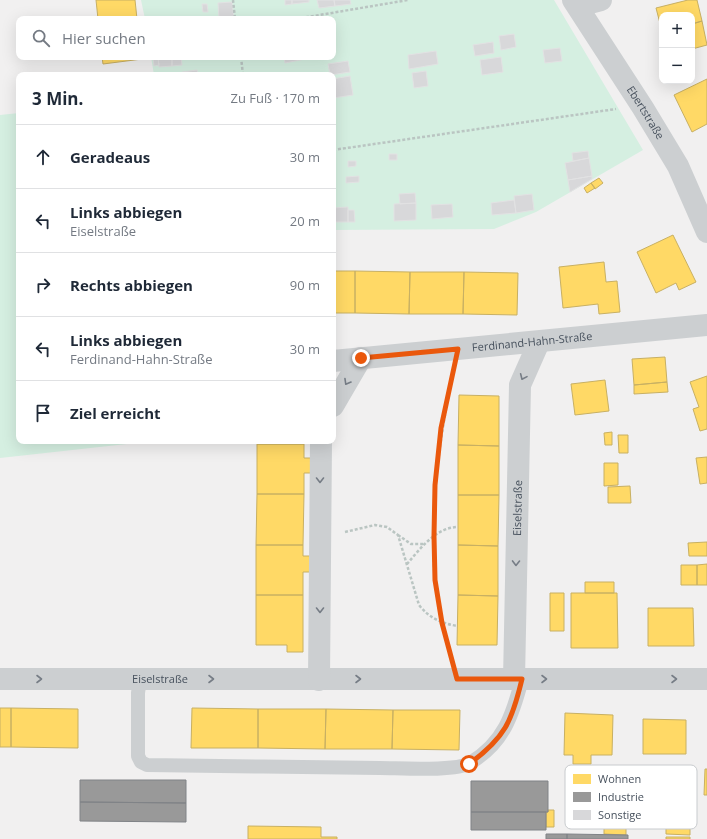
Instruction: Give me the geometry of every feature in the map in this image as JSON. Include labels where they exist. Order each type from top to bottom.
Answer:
[{"type":"street","points":[[575,3],[601,0]]},
{"type":"street","name":"Ebertstraße","points":[[575,3],[643,108],[678,166],[707,232]]},
{"type":"street","name":"Ferdinand-Hahn-Straße","points":[[336,360],[539,342],[707,325]]},
{"type":"street","name":"Eiselstraße","points":[[518,679],[520,385],[539,342]]},
{"type":"street","points":[[336,401],[361,358]]},
{"type":"street","points":[[319,680],[320,444]]},
{"type":"street","name":"Eiselstraße","points":[[0,679],[707,679]]},
{"type":"lane","points":[[140,679],[138,693],[138,756],[141,762],[147,766],[405,768],[456,767],[469,764],[480,756],[501,736],[509,721],[514,710],[518,679]]},
{"type":"path","points":[[233,0],[236,16]]},
{"type":"path","points":[[314,16],[408,0]]},
{"type":"path","points":[[241,60],[243,72]]},
{"type":"path","points":[[336,150],[619,108],[643,108]]},
{"type":"path","points":[[457,679],[442,623],[435,580],[434,536],[435,485],[441,428],[458,349]]},
{"type":"path","points":[[320,548],[341,534],[375,525],[387,527],[411,544],[425,544]]},
{"type":"path","points":[[406,564],[434,536],[449,527],[458,527]]},
{"type":"path","points":[[398,535],[419,605],[426,614],[442,623],[457,626]]},
{"type":"green space","points":[[141,0],[554,0],[643,150],[536,212],[494,229],[336,230],[336,72],[154,72],[152,60],[336,60],[336,16],[144,16]]},
{"type":"green space","points":[[16,113],[16,444],[127,444],[0,458],[0,115]]},
{"type":"building: Wohnen","points":[[96,0],[135,0],[137,16],[98,16]]},
{"type":"building: Wohnen","points":[[688,0],[697,0],[702,21],[695,23],[695,12],[659,12],[659,20],[656,8]]},
{"type":"building: Wohnen","points":[[702,21],[707,45],[695,48],[695,48],[695,23]]},
{"type":"building: Wohnen","points":[[102,60],[134,60],[103,64]]},
{"type":"building: Wohnen","points":[[707,79],[707,124],[692,132],[674,95]]},
{"type":"building: Wohnen","points":[[599,178],[603,183],[595,189],[591,183]]},
{"type":"building: Wohnen","points":[[591,183],[595,188],[587,193],[584,188]]},
{"type":"building: Wohnen","points":[[673,235],[696,282],[679,290],[676,283],[656,293],[637,252]]},
{"type":"building: Wohnen","points":[[604,262],[606,282],[617,281],[620,312],[599,314],[598,304],[563,308],[559,267]]},
{"type":"building: Wohnen","points":[[336,271],[355,271],[355,313],[336,313]]},
{"type":"building: Wohnen","points":[[355,271],[410,272],[409,314],[355,313]]},
{"type":"building: Wohnen","points":[[410,272],[464,272],[463,314],[409,314]]},
{"type":"building: Wohnen","points":[[464,272],[518,273],[517,315],[463,314]]},
{"type":"building: Wohnen","points":[[665,357],[667,382],[634,385],[632,359]]},
{"type":"building: Wohnen","points":[[707,376],[707,429],[700,431],[693,409],[699,407],[690,382]]},
{"type":"building: Wohnen","points":[[605,380],[609,411],[575,415],[571,384]]},
{"type":"building: Wohnen","points":[[667,382],[668,392],[634,394],[634,385]]},
{"type":"building: Wohnen","points":[[459,395],[499,396],[499,446],[458,445]]},
{"type":"building: Wohnen","points":[[612,432],[612,445],[605,445],[604,433]]},
{"type":"building: Wohnen","points":[[618,435],[628,435],[628,453],[619,453]]},
{"type":"building: Wohnen","points":[[257,444],[304,444],[304,458],[311,458],[311,473],[304,473],[304,494],[257,494]]},
{"type":"building: Wohnen","points":[[458,445],[499,446],[499,495],[458,495]]},
{"type":"building: Wohnen","points":[[707,457],[707,483],[700,484],[696,458]]},
{"type":"building: Wohnen","points":[[604,463],[618,463],[618,485],[604,486]]},
{"type":"building: Wohnen","points":[[630,486],[631,503],[608,503],[608,487]]},
{"type":"building: Wohnen","points":[[257,494],[304,494],[303,545],[256,545]]},
{"type":"building: Wohnen","points":[[458,495],[499,495],[498,546],[458,545]]},
{"type":"building: Wohnen","points":[[707,542],[707,556],[689,556],[688,543]]},
{"type":"building: Wohnen","points":[[256,545],[303,545],[303,556],[310,556],[310,572],[303,572],[303,595],[256,595]]},
{"type":"building: Wohnen","points":[[458,545],[498,546],[498,596],[458,595]]},
{"type":"building: Wohnen","points":[[707,564],[707,585],[697,585],[697,565]]},
{"type":"building: Wohnen","points":[[681,565],[697,565],[697,585],[681,585]]},
{"type":"building: Wohnen","points":[[585,582],[614,582],[614,593],[585,593]]},
{"type":"building: Wohnen","points":[[550,593],[564,593],[564,631],[550,631]]},
{"type":"building: Wohnen","points":[[571,593],[617,593],[618,648],[571,648]]},
{"type":"building: Wohnen","points":[[256,595],[303,595],[303,652],[287,652],[287,645],[256,645]]},
{"type":"building: Wohnen","points":[[458,595],[498,596],[497,645],[457,645]]},
{"type":"building: Wohnen","points":[[648,608],[693,608],[694,646],[648,646]]},
{"type":"building: Wohnen","points":[[0,708],[11,708],[11,747],[0,747]]},
{"type":"building: Wohnen","points":[[11,708],[78,709],[78,748],[11,747]]},
{"type":"building: Wohnen","points":[[192,708],[258,709],[258,748],[191,748]]},
{"type":"building: Wohnen","points":[[258,709],[326,709],[325,749],[258,748]]},
{"type":"building: Wohnen","points":[[326,709],[393,710],[392,749],[325,749]]},
{"type":"building: Wohnen","points":[[393,710],[460,710],[459,750],[392,749]]},
{"type":"building: Wohnen","points":[[565,713],[613,715],[612,755],[591,755],[591,764],[573,764],[573,755],[564,755]]},
{"type":"building: Wohnen","points":[[643,719],[686,720],[686,754],[643,754]]},
{"type":"building: Wohnen","points":[[705,769],[707,769],[707,795],[704,795]]},
{"type":"building: Wohnen","points":[[548,810],[554,810],[554,827],[546,827],[546,812],[548,812]]},
{"type":"building: Wohnen","points":[[248,826],[321,827],[321,837],[337,837],[337,839],[248,839]]},
{"type":"building: Wohnen","points":[[604,829],[626,829],[626,835],[604,834]]},
{"type":"building: Wohnen","points":[[666,829],[690,829],[690,835],[666,834]]},
{"type":"building: Wohnen","points":[[666,837],[690,837],[690,839],[666,839]]},
{"type":"building: Industrie","points":[[80,780],[186,780],[186,803],[80,802]]},
{"type":"building: Industrie","points":[[471,781],[548,781],[548,812],[471,812]]},
{"type":"building: Industrie","points":[[80,802],[186,803],[186,822],[80,821]]},
{"type":"building: Industrie","points":[[471,812],[546,812],[546,830],[471,830]]},
{"type":"building: Industrie","points":[[546,834],[567,834],[567,839],[546,839]]},
{"type":"building: Industrie","points":[[567,834],[628,835],[628,839],[567,839]]},
{"type":"building: Sonstige","points":[[285,0],[292,0],[292,4],[285,5]]},
{"type":"building: Sonstige","points":[[292,0],[309,0],[309,2],[292,4]]},
{"type":"building: Sonstige","points":[[317,0],[334,0],[335,6],[319,8]]},
{"type":"building: Sonstige","points":[[334,0],[350,0],[351,4],[335,6]]},
{"type":"building: Sonstige","points":[[232,2],[234,16],[219,16],[218,3]]},
{"type":"building: Sonstige","points":[[202,4],[207,4],[208,12],[203,12]]},
{"type":"building: Sonstige","points":[[514,34],[516,47],[501,50],[499,36]]},
{"type":"building: Sonstige","points":[[493,42],[494,53],[475,56],[473,45]]},
{"type":"building: Sonstige","points":[[560,48],[562,61],[545,63],[543,50]]},
{"type":"building: Sonstige","points":[[436,51],[438,64],[409,69],[408,55]]},
{"type":"building: Sonstige","points":[[501,57],[503,72],[482,75],[480,60]]},
{"type":"building: Sonstige","points":[[153,60],[158,60],[159,65],[154,66]]},
{"type":"building: Sonstige","points":[[158,60],[172,60],[172,66],[159,67]]},
{"type":"building: Sonstige","points":[[172,60],[181,60],[182,65],[172,66]]},
{"type":"building: Sonstige","points":[[284,60],[300,60],[285,63]]},
{"type":"building: Sonstige","points":[[348,61],[350,72],[336,74],[336,72],[329,72],[328,64]]},
{"type":"building: Sonstige","points":[[197,70],[197,72],[182,72]]},
{"type":"building: Sonstige","points":[[426,71],[428,86],[414,88],[412,73]]},
{"type":"building: Sonstige","points":[[350,76],[353,95],[336,98],[336,78]]},
{"type":"building: Sonstige","points":[[588,151],[589,158],[573,161],[572,153]]},
{"type":"building: Sonstige","points":[[389,154],[397,154],[397,160],[389,160]]},
{"type":"building: Sonstige","points":[[589,158],[592,176],[568,180],[565,163]]},
{"type":"building: Sonstige","points":[[348,161],[356,161],[356,166],[348,167]]},
{"type":"building: Sonstige","points":[[359,176],[359,182],[346,183],[346,177]]},
{"type":"building: Sonstige","points":[[592,176],[592,179],[570,192],[568,180]]},
{"type":"building: Sonstige","points":[[415,193],[416,203],[400,204],[399,194]]},
{"type":"building: Sonstige","points":[[532,194],[534,210],[516,213],[514,196]]},
{"type":"building: Sonstige","points":[[514,200],[516,213],[492,215],[491,203]]},
{"type":"building: Sonstige","points":[[416,203],[416,220],[394,221],[394,204]]},
{"type":"building: Sonstige","points":[[452,204],[453,217],[432,219],[431,205]]},
{"type":"building: Sonstige","points":[[348,207],[348,222],[336,222],[336,208]]},
{"type":"building: Sonstige","points":[[348,210],[354,210],[355,222],[348,222]]},
{"type":"route","points":[[361,358],[458,349],[441,428],[435,485],[435,580],[442,623],[457,679],[522,679],[514,710],[501,736],[480,756],[469,764]]}]
